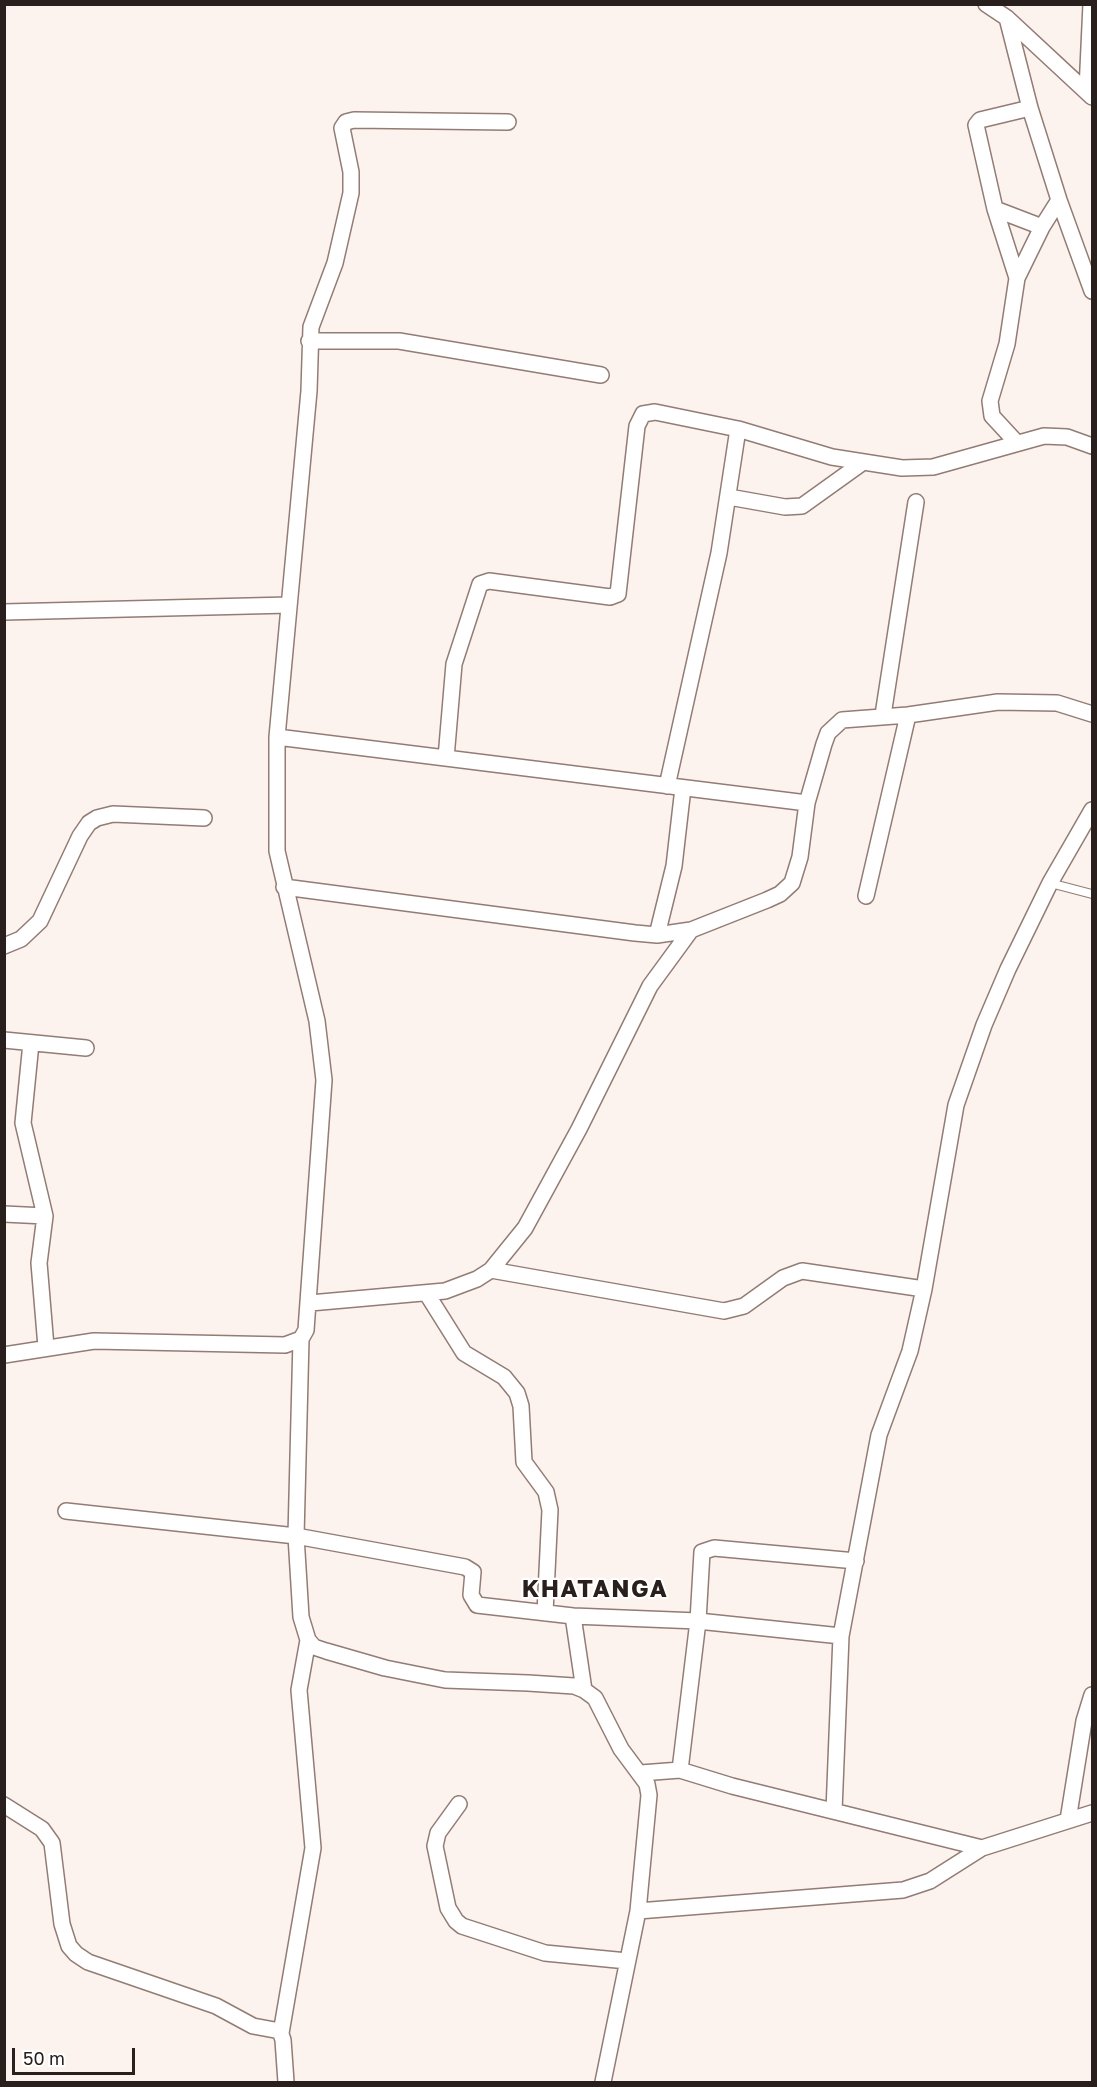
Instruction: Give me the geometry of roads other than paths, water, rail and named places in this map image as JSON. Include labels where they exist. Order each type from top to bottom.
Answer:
[{"type":"street","points":[[986,4],[1007,18],[1090,93]]},
{"type":"street","points":[[1090,93],[1091,4]]},
{"type":"street","points":[[1007,18],[1030,108],[1059,200],[1092,291]]},
{"type":"street","points":[[1017,278],[994,209],[977,123],[983,119],[1030,108]]},
{"type":"street","points":[[508,122],[354,120],[344,124],[351,193],[341,243],[314,315],[309,340],[309,391],[277,737],[277,851],[323,1055],[324,1080],[310,1303],[306,1330],[301,1339],[296,1536],[301,1617],[308,1640],[314,1647],[385,1668],[445,1680],[574,1686],[595,1698],[621,1749],[641,1773],[649,1796],[638,1911],[603,2082]]},
{"type":"street","points":[[1017,443],[995,420],[989,407],[1007,344],[1017,278],[1042,226],[1059,200]]},
{"type":"street","points":[[994,209],[1042,226]]},
{"type":"street","points":[[309,340],[399,341],[601,375]]},
{"type":"street","points":[[446,758],[454,664],[480,584],[489,581],[615,597],[618,592],[639,418],[643,414],[655,412],[738,429],[832,457],[902,468],[933,467],[1017,443],[1055,436],[1092,446]]},
{"type":"street","points":[[667,786],[729,497],[738,429]]},
{"type":"street","points":[[729,497],[785,507],[802,506],[862,463]]},
{"type":"street","points":[[883,715],[916,502]]},
{"type":"street","points":[[4,612],[290,605]]},
{"type":"street","points":[[284,887],[657,934],[692,930],[767,900],[786,889],[796,873],[807,804],[828,733],[835,725],[852,718],[883,715],[908,716],[998,702],[1057,703],[1092,714]]},
{"type":"street","points":[[866,896],[908,716]]},
{"type":"street","points":[[277,737],[807,804]]},
{"type":"street","points":[[657,934],[674,866],[683,788]]},
{"type":"street","points":[[834,1811],[841,1636],[879,1435],[910,1352],[924,1289],[956,1105],[984,1025],[1050,883],[1092,810]]},
{"type":"street","points":[[4,946],[21,939],[40,921],[89,823],[97,818],[113,814],[204,818]]},
{"type":"street","points":[[310,1303],[427,1294],[461,1286],[491,1270],[525,1228],[579,1129],[650,986],[692,930]]},
{"type":"street","points":[[4,1040],[86,1048]]},
{"type":"street","points":[[31,1043],[22,1123],[45,1216],[39,1263],[46,1347]]},
{"type":"street","points":[[4,1214],[45,1216]]},
{"type":"street","points":[[491,1270],[724,1311],[744,1306],[783,1278],[802,1271],[924,1289]]},
{"type":"street","points":[[427,1294],[464,1353],[504,1377],[516,1393],[521,1406],[524,1462],[546,1492],[550,1510],[545,1613]]},
{"type":"street","points":[[4,1354],[46,1347],[126,1340],[285,1345],[301,1339]]},
{"type":"street","points":[[66,1511],[296,1536],[468,1568],[474,1575],[471,1595],[477,1605],[573,1616],[698,1621],[841,1636]]},
{"type":"street","points":[[680,1770],[698,1621],[701,1556],[709,1548],[856,1561]]},
{"type":"street","points":[[573,1616],[584,1690]]},
{"type":"street","points":[[286,2082],[281,2033],[313,1848],[299,1690],[308,1640]]},
{"type":"street","points":[[1068,1820],[1084,1721],[1092,1695]]},
{"type":"street","points":[[641,1773],[680,1770],[732,1786],[982,1848]]},
{"type":"street","points":[[459,1804],[438,1833],[435,1846],[448,1908],[456,1921],[462,1926],[545,1953],[627,1961]]},
{"type":"street","points":[[6,1809],[42,1829],[52,1843],[62,1924],[69,1946],[76,1954],[88,1962],[216,2006],[253,2026],[273,2028],[281,2033]]},
{"type":"street","points":[[638,1911],[903,1890],[930,1881],[982,1848],[1092,1813]]},
{"type":"lane","points":[[1050,883],[1092,894]]},
{"type":"district","name":"KHATANGA","points":[[595,1589]]}]
